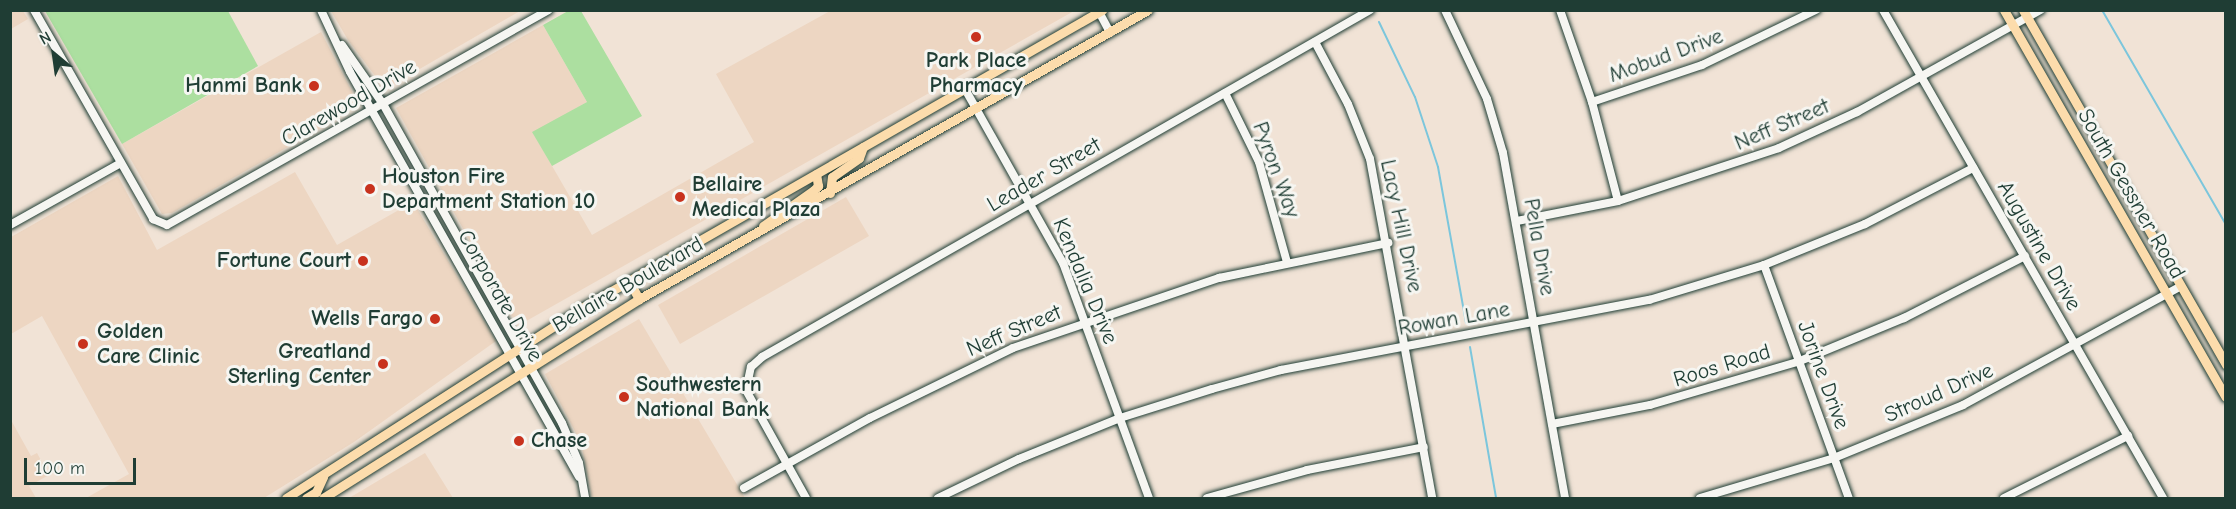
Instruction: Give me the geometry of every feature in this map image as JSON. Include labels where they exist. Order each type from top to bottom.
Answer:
[{"type":"main road","name":"Bellaire Boulevard","points":[[323,498],[639,299],[830,193],[1148,10]]},
{"type":"main road","name":"South Gessner Road","points":[[2004,10],[2226,397]]},
{"type":"main road","name":"Bellaire Boulevard","points":[[287,498],[629,280],[1099,11]]},
{"type":"main road","name":"South Gessner Road","points":[[2025,14],[2179,287],[2226,364]]},
{"type":"main road","points":[[830,193],[832,177],[859,158],[863,147]]},
{"type":"main road","points":[[750,237],[777,213],[814,190],[818,186],[816,174]]},
{"type":"main road","points":[[629,280],[639,299]]},
{"type":"main road","points":[[306,498],[316,492],[324,475]]},
{"type":"street","points":[[10,225],[121,163],[34,10]]},
{"type":"street","name":"Corporate Drive","points":[[321,10],[338,39],[360,66],[382,104],[516,350],[522,371],[579,477]]},
{"type":"street","name":"Clarewood Drive","points":[[121,163],[153,219],[167,225],[549,10]]},
{"type":"street","name":"Leader Street","points":[[785,463],[749,399],[746,380],[751,367],[762,357],[1370,10]]},
{"type":"street","name":"Pella Drive","points":[[1445,10],[1487,99],[1517,221],[1565,498]]},
{"type":"street","points":[[1560,10],[1592,102],[1618,201]]},
{"type":"street","name":"Mobud Drive","points":[[1592,102],[1702,64],[1816,10]]},
{"type":"street","name":"Augustine Drive","points":[[1883,10],[2163,498]]},
{"type":"street","name":"Neff Street","points":[[1517,221],[1618,201],[1779,148],[1921,77],[2013,26],[2025,14],[2040,10]]},
{"type":"street","points":[[1099,11],[1110,33]]},
{"type":"street","name":"Corporate Drive","points":[[338,39],[350,72],[516,350],[531,366],[574,450],[585,498]]},
{"type":"street","name":"Lacy Hill Drive","points":[[1315,42],[1348,104],[1370,159],[1388,243],[1432,498]]},
{"type":"street","name":"Kendalia Drive","points":[[965,89],[1063,263],[1149,498]]},
{"type":"street","name":"Pyron Way","points":[[1225,93],[1259,162],[1287,262]]},
{"type":"street","name":"Rowan Lane","points":[[938,498],[1019,459],[1120,418],[1281,370],[1649,300],[1764,265],[1865,224],[1973,168]]},
{"type":"street","name":"Neff Street","points":[[744,488],[785,463],[1013,348],[1086,321],[1219,278],[1287,262],[1388,243]]},
{"type":"street","name":"Roos Road","points":[[1552,424],[1650,405],[1800,361],[1904,318],[2025,256]]},
{"type":"street","name":"Jorine Drive","points":[[1764,265],[1848,498]]},
{"type":"street","name":"Stroud Drive","points":[[1700,498],[1834,458],[1963,405],[2076,346],[2179,287]]},
{"type":"street","points":[[2004,498],[2127,436]]},
{"type":"street","points":[[1207,498],[1307,470],[1424,447]]},
{"type":"street","points":[[785,463],[806,498]]},
{"type":"shaded area","points":[[11,10],[23,11],[28,19],[11,29]]},
{"type":"shaded area","points":[[331,11],[520,11],[385,89],[348,40]]},
{"type":"shaded area","points":[[830,11],[1074,11],[521,324],[511,315],[396,108],[543,25],[587,102],[533,133],[592,235],[754,142],[716,74]]},
{"type":"shaded area","points":[[321,32],[358,103],[356,108],[172,213],[162,214],[122,144]]},
{"type":"shaded area","points":[[295,172],[337,245],[413,202],[496,341],[354,442],[264,498],[86,498],[129,474],[42,316],[11,334],[11,237],[118,176],[157,250]]},
{"type":"shaded area","points":[[846,197],[869,236],[680,344],[658,305]]},
{"type":"shaded area","points":[[639,319],[745,498],[592,498],[581,443],[545,374]]},
{"type":"shaded area","points":[[11,420],[31,456],[37,453],[49,475],[29,486],[36,498],[11,498]]},
{"type":"shaded area","points":[[425,453],[453,498],[349,498]]},
{"type":"green space","points":[[45,11],[228,11],[258,66],[122,144]]},
{"type":"green space","points":[[568,11],[581,11],[642,116],[552,166],[532,132],[587,102],[543,25]]},
{"type":"waterway","points":[[2102,10],[2226,225]]},
{"type":"waterway","points":[[1379,22],[1415,97],[1438,167],[1466,322]]},
{"type":"waterway","points":[[1470,347],[1496,498]]},
{"type":"place","name":"Park Place Pharmacy","points":[[976,37]]},
{"type":"place","name":"Hanmi Bank","points":[[314,86]]},
{"type":"place","name":"Houston Fire Department Station 10","points":[[370,189]]},
{"type":"place","name":"Bellaire Medical Plaza","points":[[680,197]]},
{"type":"place","name":"Fortune Court","points":[[363,261]]},
{"type":"place","name":"Wells Fargo","points":[[435,319]]},
{"type":"place","name":"Golden Care Clinic","points":[[83,344]]},
{"type":"place","name":"Greatland Sterling Center","points":[[383,364]]},
{"type":"place","name":"Southwestern National Bank","points":[[624,397]]},
{"type":"place","name":"Chase","points":[[519,441]]}]
